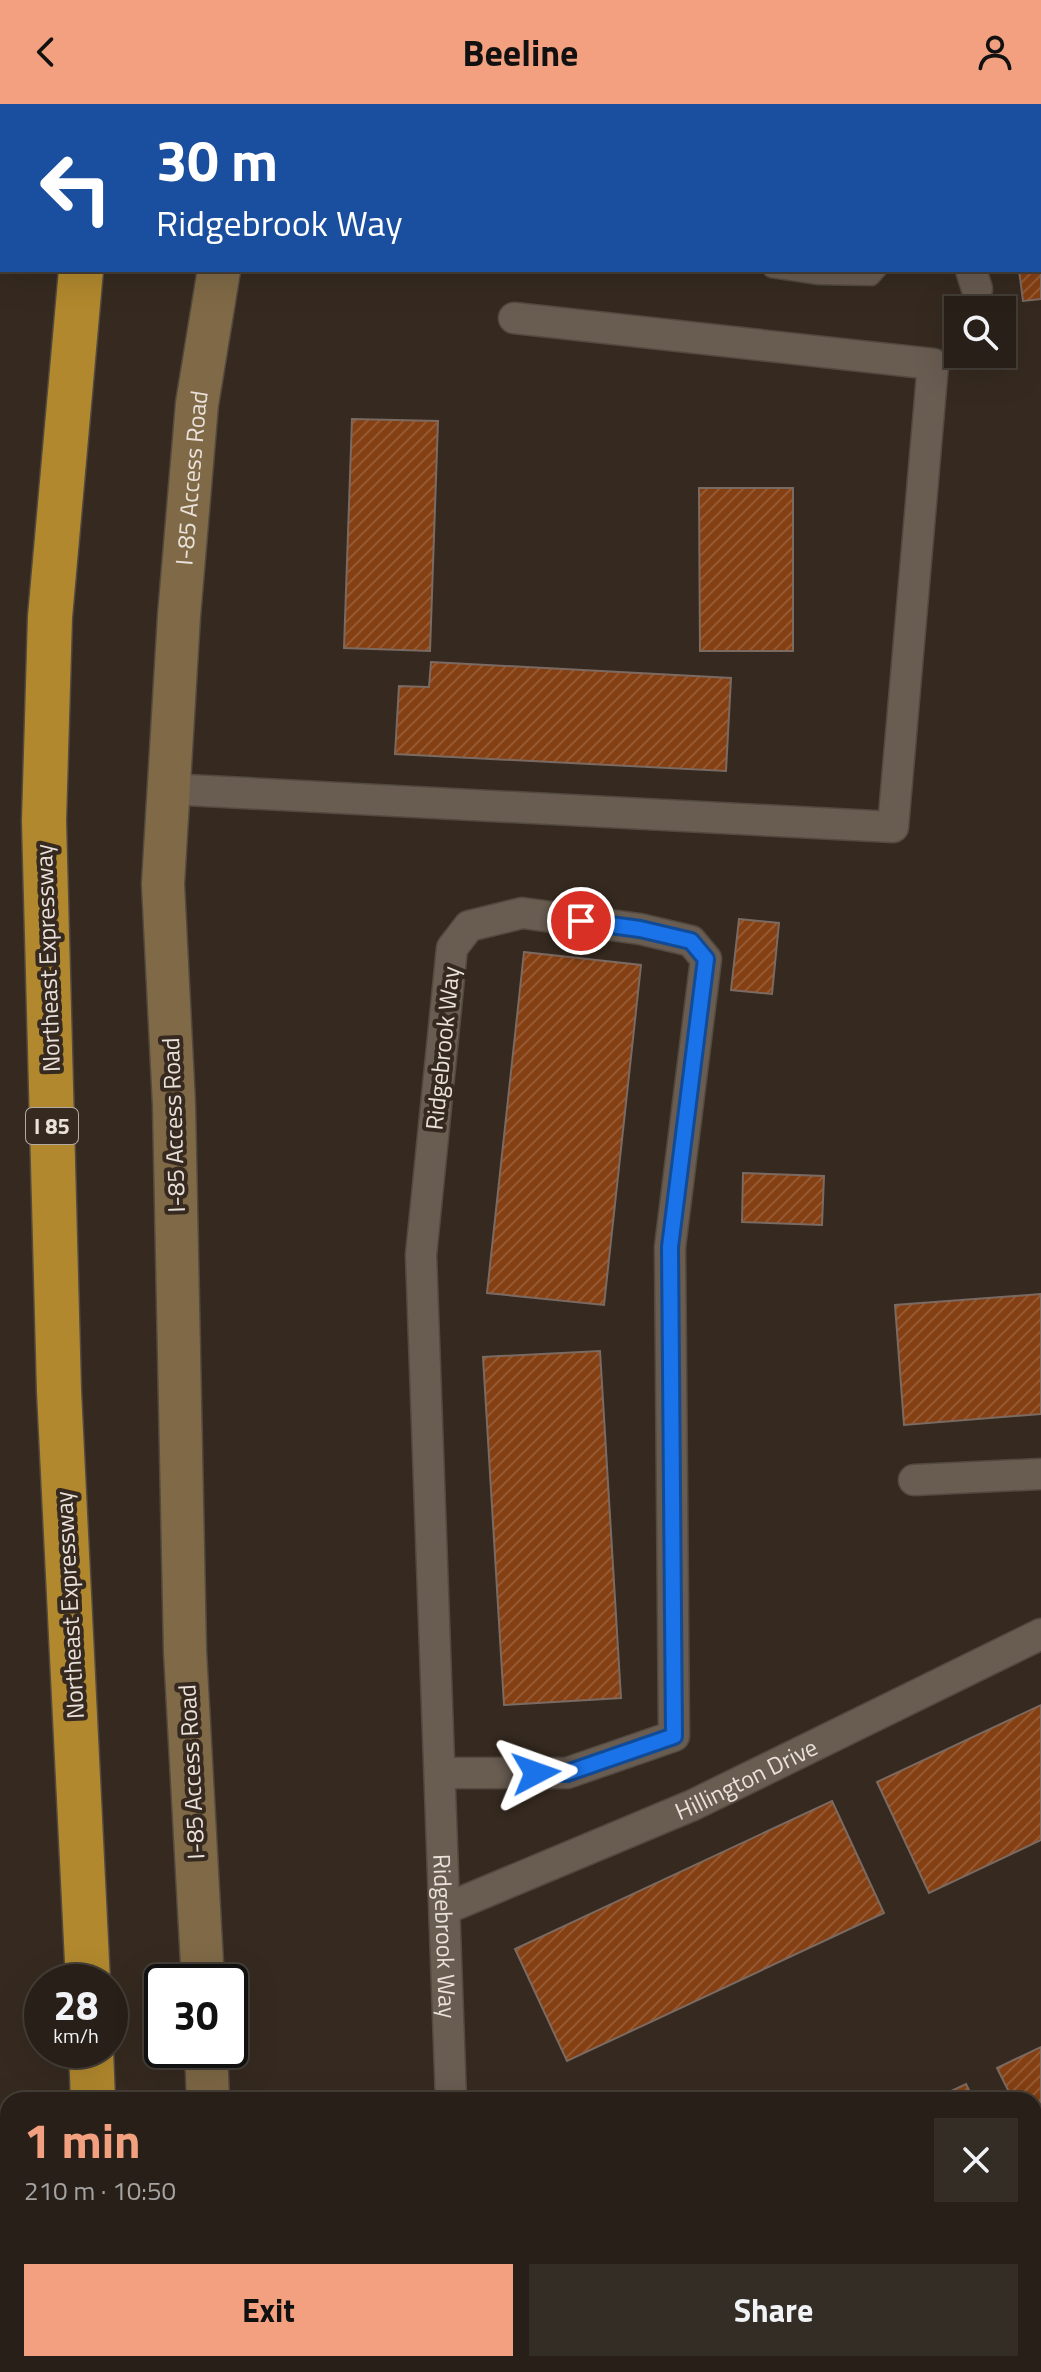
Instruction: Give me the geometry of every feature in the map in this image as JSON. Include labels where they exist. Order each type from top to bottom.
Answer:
[{"type":"highway","name":"Northeast Expressway","points":[[81,272],[50,617],[44,821],[59,1391],[87,1964]]},
{"type":"highway","points":[[92,2068],[93,2092]]},
{"type":"main road","name":"I-85 Access Road","points":[[202,1964],[185,1651],[174,1105],[163,884],[179,616],[197,404],[219,272]]},
{"type":"main road","points":[[207,2068],[208,2092]]},
{"type":"street","points":[[168,789],[893,827],[933,364],[514,318]]},
{"type":"street","name":"Ridgebrook Way","points":[[441,1773],[567,1773],[674,1736],[670,1247],[706,959],[691,941],[640,929],[522,913],[469,926],[452,948],[421,1255],[445,1909],[443,2092]]},
{"type":"street","points":[[914,1480],[1041,1474]]},
{"type":"street","name":"Hillington Drive","points":[[445,1909],[693,1805],[1041,1634]]},
{"type":"lane","points":[[785,272],[819,277],[872,278],[877,272]]},
{"type":"building","points":[[1019,272],[1041,272],[1041,299],[1023,301]]},
{"type":"building","points":[[352,419],[438,421],[430,651],[344,648]]},
{"type":"building","points":[[699,488],[793,488],[793,651],[700,651]]},
{"type":"building","points":[[431,662],[731,678],[726,771],[395,754],[399,686],[429,687]]},
{"type":"building","points":[[739,919],[779,923],[772,994],[731,990]]},
{"type":"building","points":[[524,952],[641,965],[604,1305],[487,1293]]},
{"type":"building","points":[[743,1173],[824,1176],[822,1225],[742,1222]]},
{"type":"building","points":[[1041,1294],[1041,1414],[904,1425],[895,1305]]},
{"type":"building","points":[[600,1351],[621,1698],[504,1705],[483,1357]]},
{"type":"building","points":[[1041,1705],[1041,1840],[929,1893],[877,1782]]},
{"type":"building","points":[[832,1801],[884,1913],[567,2061],[515,1949]]},
{"type":"building","points":[[1041,2047],[1041,2092],[1009,2092],[997,2068]]},
{"type":"building","points":[[966,2084],[970,2092],[949,2092]]},
{"type":"route","points":[[536,1773],[567,1773],[674,1736],[670,1247],[706,959],[691,941],[640,929],[581,921]]}]
